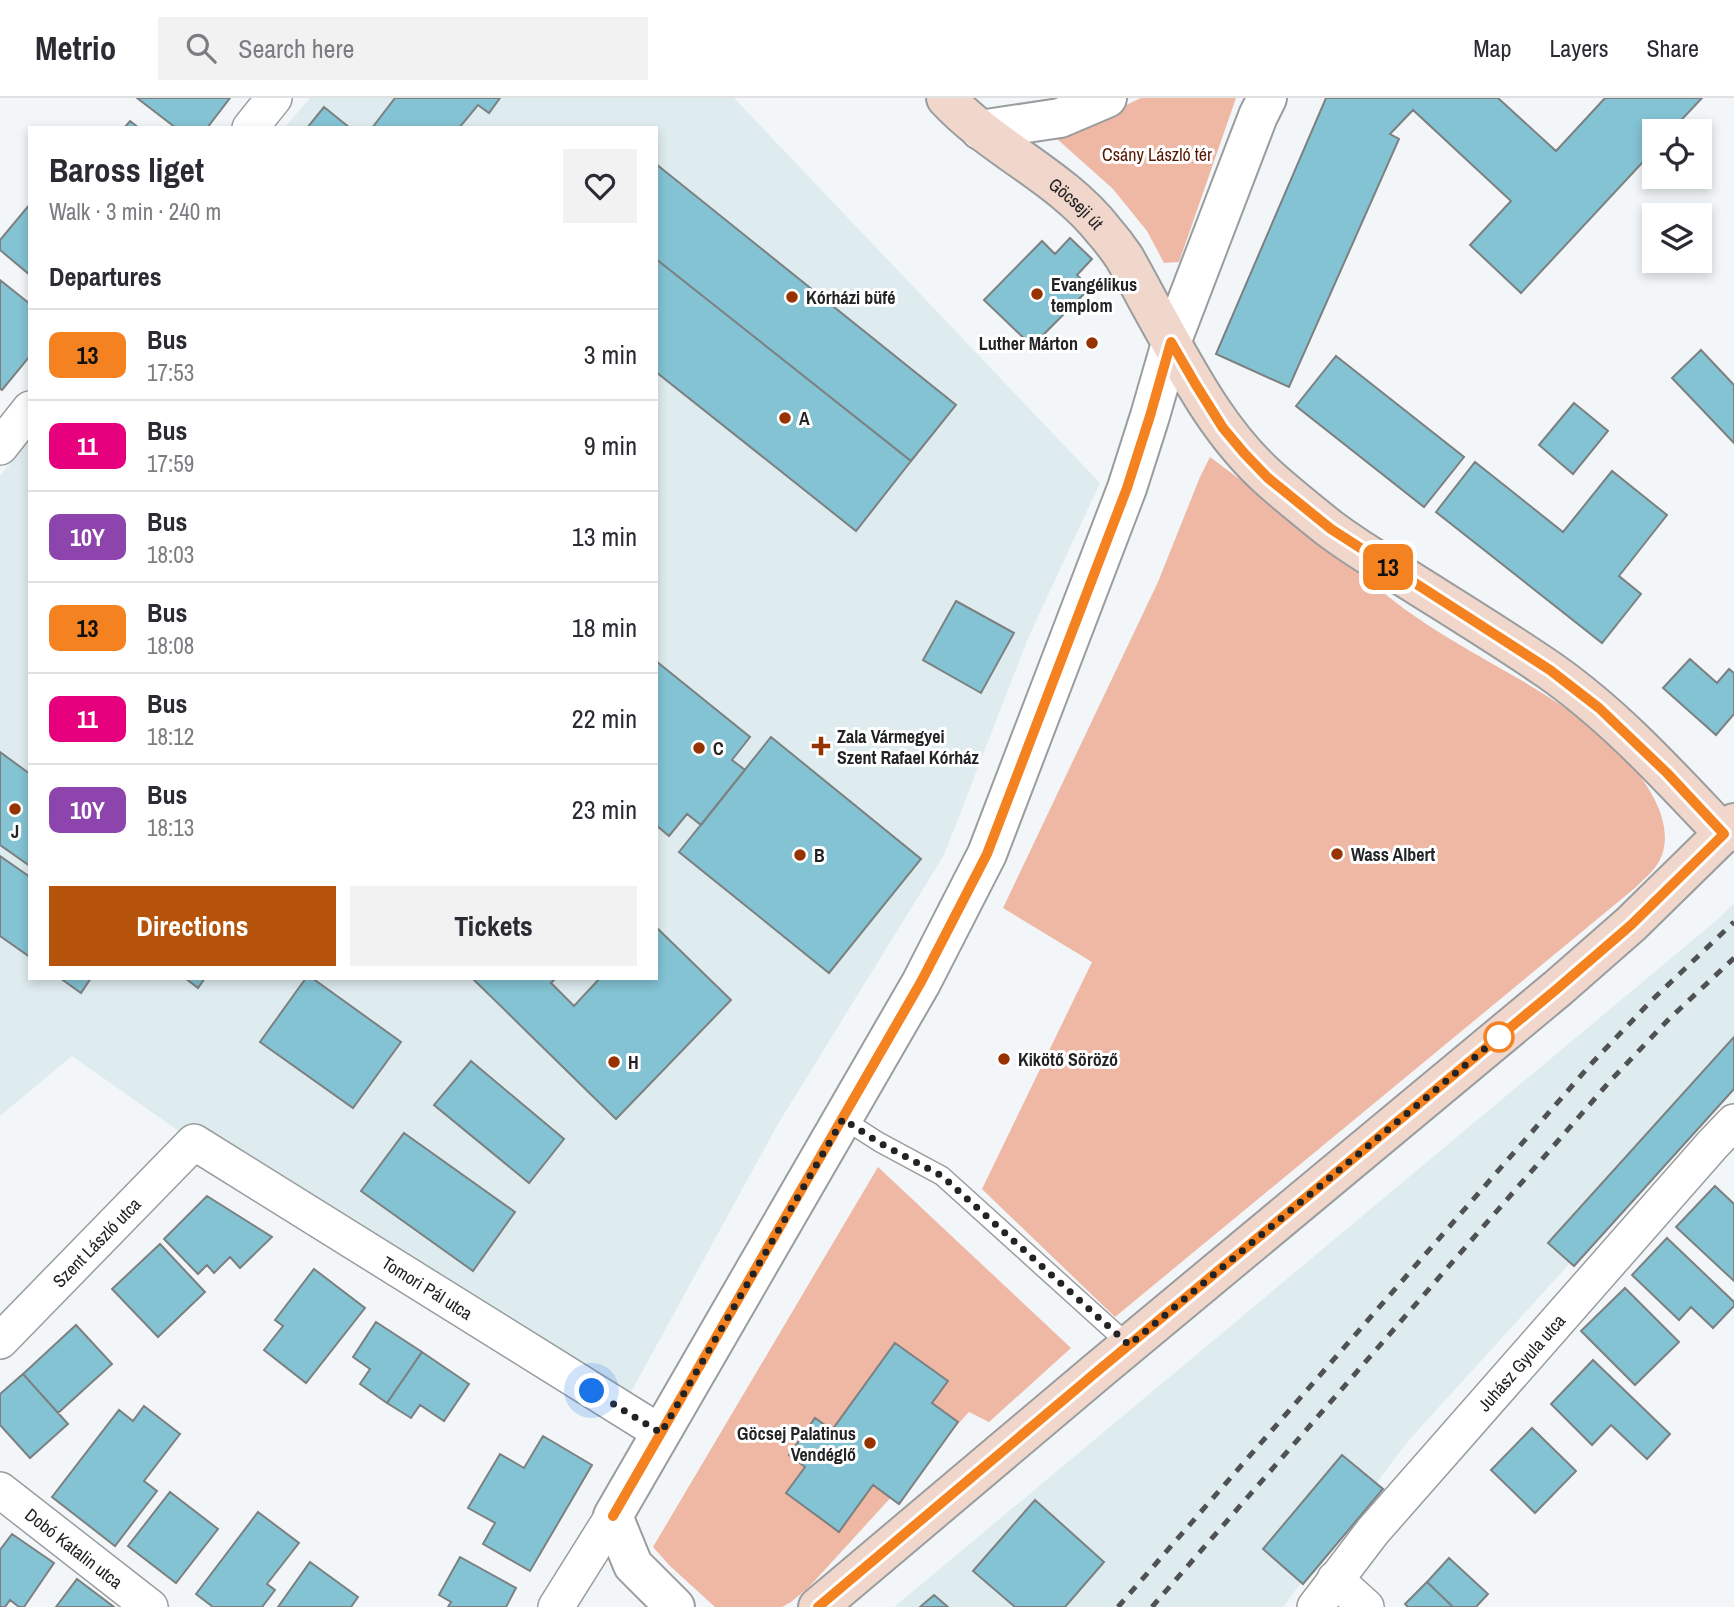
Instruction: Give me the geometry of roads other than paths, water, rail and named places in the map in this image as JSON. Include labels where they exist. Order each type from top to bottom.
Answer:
[{"type":"main road","name":"Göcseji út","points":[[946,98],[980,130],[1078,202],[1101,228],[1124,257],[1223,428],[1268,478],[1331,529],[1550,670],[1599,708],[1729,829]]},
{"type":"main road","points":[[818,1607],[1579,970],[1631,925],[1729,829]]},
{"type":"street","points":[[252,126],[274,98]]},
{"type":"street","points":[[980,130],[1060,118],[1107,98]]},
{"type":"street","points":[[556,1607],[613,1516],[843,1119],[921,982],[987,854],[1127,488],[1171,342],[1267,98]]},
{"type":"street","points":[[0,447],[28,412]]},
{"type":"street","name":"Tomori Pál utca","points":[[194,1142],[661,1433]]},
{"type":"street","name":"Szent László utca","points":[[0,1341],[194,1142]]},
{"type":"street","name":"Juhász Gyula utca","points":[[1315,1607],[1382,1521],[1727,1143]]},
{"type":"street","name":"Dobó Katalin utca","points":[[0,1490],[150,1607]]},
{"type":"street","points":[[613,1516],[633,1565],[675,1607]]},
{"type":"street","points":[[1335,1579],[1366,1607]]},
{"type":"lane","points":[[843,1119],[878,1142],[942,1176],[1129,1345]]},
{"type":"railway","points":[[1118,1607],[1592,1063],[1651,1001],[1734,922]]},
{"type":"railway","points":[[1152,1607],[1611,1080],[1669,1019],[1734,958]]},
{"type":"place","name":"Evangélikus templom","points":[[1037,294]]},
{"type":"place","name":"Kórházi büfé","points":[[792,297]]},
{"type":"place","name":"Luther Márton","points":[[1092,343]]},
{"type":"place","name":"A","points":[[785,418]]},
{"type":"place","name":"Zala Vármegyei Szent Rafael Kórház","points":[[821,746]]},
{"type":"place","name":"C","points":[[699,748]]},
{"type":"place","name":"J","points":[[15,809]]},
{"type":"place","name":"Wass Albert","points":[[1337,854]]},
{"type":"place","name":"B","points":[[800,855]]},
{"type":"place","name":"Kikötő Söröző","points":[[1004,1059]]},
{"type":"place","name":"H","points":[[614,1062]]},
{"type":"place","name":"Göcsej Palatinus Vendéglő","points":[[870,1443]]},
{"type":"park label","name":"Csány László tér","points":[[1157,154]]}]
